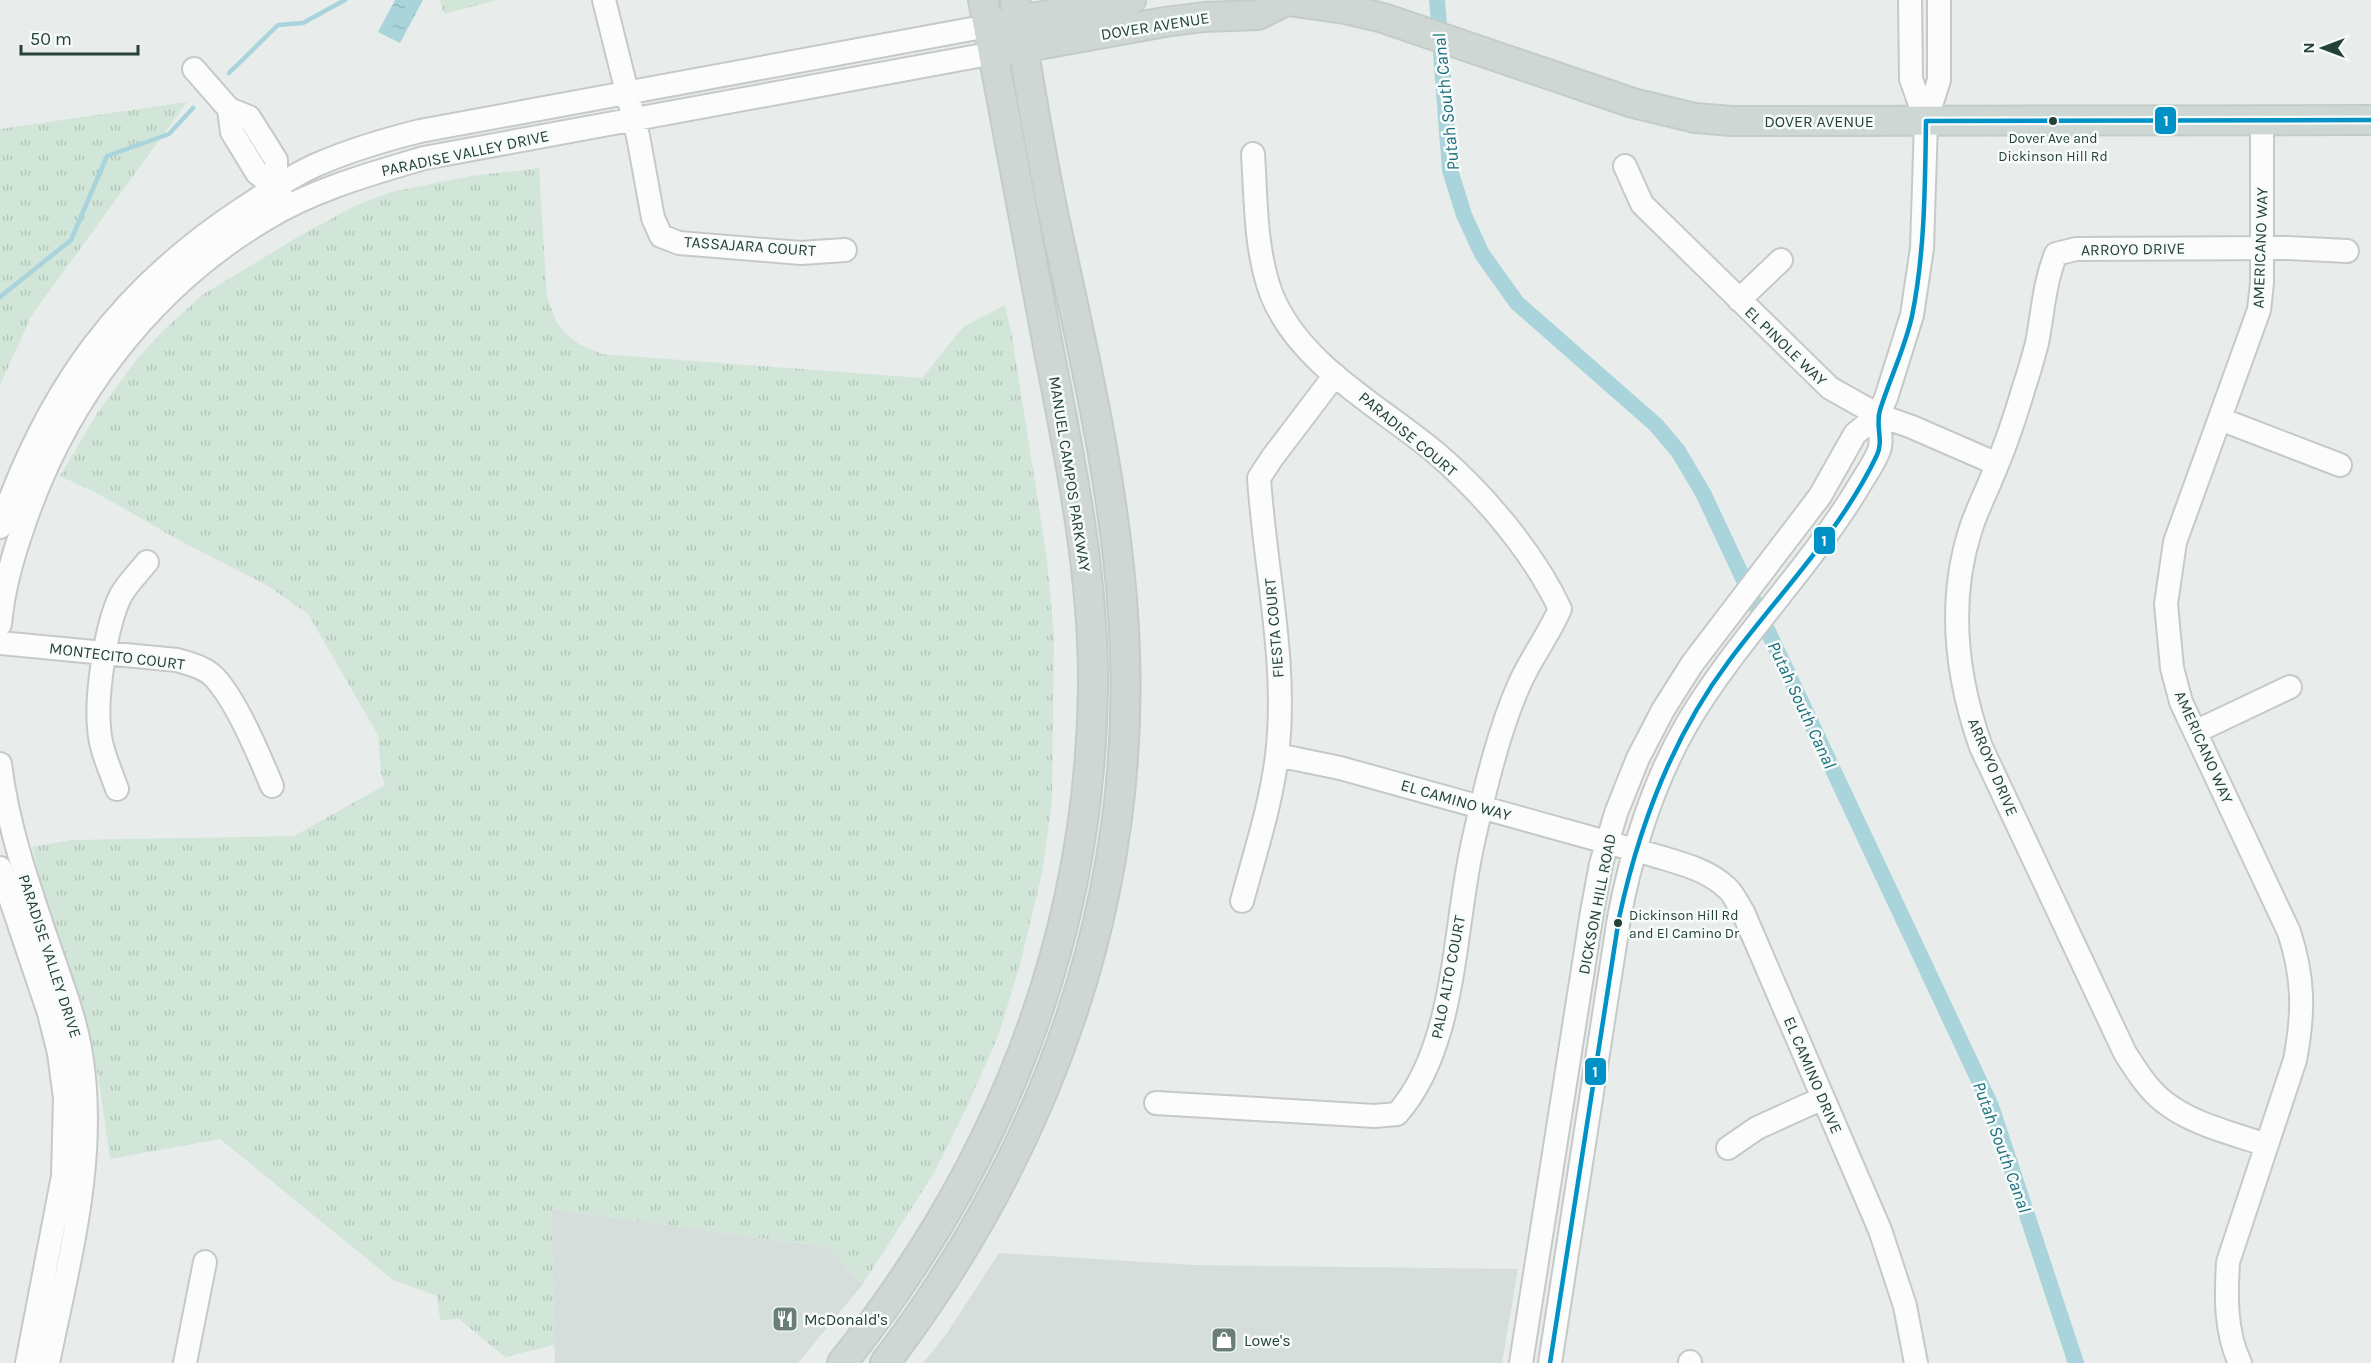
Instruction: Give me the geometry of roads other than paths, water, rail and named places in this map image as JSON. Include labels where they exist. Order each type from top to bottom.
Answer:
[{"type":"main road","name":"DOVER AVENUE","points":[[1019,23],[1131,0]]},
{"type":"main road","name":"DOVER AVENUE","points":[[1019,23],[1165,22],[1204,17],[1258,15],[1284,0],[1345,9],[1383,18],[1633,103],[1695,118],[1732,121],[2371,120]]},
{"type":"main road","name":"PARADISE VALLEY DRIVE","points":[[988,26],[1019,23]]},
{"type":"main road","name":"MANUEL CAMPOS PARKWAY","points":[[885,1363],[972,1237],[1028,1131],[1078,998],[1096,933],[1117,816],[1126,690],[1125,631],[1114,520],[1074,302],[1058,238],[1019,23]]},
{"type":"main road","name":"MANUEL CAMPOS PARKWAY","points":[[842,1363],[882,1312],[942,1221],[971,1170],[1014,1079],[1047,988],[1063,927],[1084,811],[1093,687],[1083,545],[988,26]]},
{"type":"street","name":"TASSAJARA COURT","points":[[604,0],[633,118],[653,218],[660,236],[679,243],[801,253],[845,249]]},
{"type":"street","name":"DICKSON HILL ROAD","points":[[1910,0],[1911,80],[1926,121]]},
{"type":"street","name":"DICKSON HILL ROAD","points":[[1550,1363],[1619,918],[1634,850],[1664,769],[1687,724],[1713,682],[1842,513],[1880,448],[1878,415],[1900,358],[1912,315],[1922,248],[1926,121],[1939,80],[1939,0]]},
{"type":"street","name":"PARADISE VALLEY DRIVE","points":[[0,624],[7,582],[34,492],[55,446],[78,405],[104,367],[150,312],[230,242],[265,219],[282,197],[314,165],[367,145],[420,131],[988,26]]},
{"type":"street","name":"PARADISE VALLEY DRIVE","points":[[0,527],[15,484],[36,436],[60,393],[110,324],[136,295],[181,254],[219,224],[282,197],[424,158],[633,118],[988,26]]},
{"type":"street","points":[[194,69],[229,109],[249,117],[276,160],[282,197]]},
{"type":"street","name":"AMERICANO WAY","points":[[2240,1363],[2228,1326],[2226,1292],[2228,1262],[2295,1060],[2302,1026],[2299,961],[2289,933],[2181,702],[2172,668],[2166,604],[2175,542],[2259,310],[2262,248],[2262,120]]},
{"type":"street","name":"PARADISE COURT","points":[[1253,154],[1259,244],[1272,295],[1289,328],[1312,356],[1437,454],[1471,487],[1535,566],[1560,609],[1551,630],[1533,656],[1518,687],[1503,730],[1482,807]]},
{"type":"street","name":"EL PINOLE WAY","points":[[1625,166],[1642,204],[1830,388],[1878,415],[1912,427],[1997,464]]},
{"type":"street","points":[[2262,248],[2348,251]]},
{"type":"street","name":"ARROYO DRIVE","points":[[2262,248],[2076,249],[2055,254],[2048,274],[2036,344],[2010,433],[1971,529],[1958,600],[1957,638],[1961,677],[1969,713],[1981,747],[2109,1020],[2142,1080],[2163,1102],[2185,1115],[2266,1145]]},
{"type":"street","name":"EL PINOLE WAY","points":[[1739,300],[1781,260]]},
{"type":"street","name":"FIESTA COURT","points":[[1242,901],[1268,804],[1277,755],[1279,668],[1259,478],[1335,375]]},
{"type":"street","name":"DICKSON HILL ROAD","points":[[1521,1363],[1592,912],[1616,813],[1638,758],[1663,710],[1692,664],[1820,496],[1855,434],[1878,415]]},
{"type":"street","points":[[2220,419],[2340,465]]},
{"type":"street","points":[[117,789],[103,750],[99,727],[101,686],[110,629],[121,595],[147,562]]},
{"type":"street","name":"MONTECITO COURT","points":[[0,643],[177,660],[198,666],[214,676],[226,693],[258,751],[272,786]]},
{"type":"street","points":[[2195,732],[2290,687]]},
{"type":"street","name":"EL CAMINO WAY","points":[[1277,755],[1340,768],[1634,850]]},
{"type":"street","name":"PARADISE VALLEY DRIVE","points":[[0,764],[4,800],[18,857],[70,1008],[80,1048],[86,1096],[85,1177],[34,1363]]},
{"type":"street","name":"PALO ALTO COURT","points":[[1156,1103],[1375,1116],[1397,1114],[1411,1098],[1428,1066],[1441,1028],[1466,878],[1482,807]]},
{"type":"street","name":"EL CAMINO DRIVE","points":[[1634,850],[1689,866],[1710,875],[1728,889],[1743,912],[1894,1268],[1905,1306],[1916,1363]]},
{"type":"street","name":"PARADISE VALLEY DRIVE","points":[[0,868],[49,1013],[59,1053],[65,1098],[63,1176],[34,1363]]},
{"type":"street","points":[[1728,1148],[1757,1128],[1823,1098]]},
{"type":"street","points":[[185,1363],[205,1262]]},
{"type":"water","points":[[395,0],[423,0],[400,43],[378,32]]},
{"type":"waterway","points":[[229,73],[278,25],[303,23],[345,0]]},
{"type":"waterway","name":"Putah South Canal","points":[[1437,0],[1450,170],[1464,215],[1482,254],[1517,303],[1656,425],[1678,451],[1703,493],[1991,1106],[2076,1363]]},
{"type":"waterway","points":[[0,297],[71,240],[107,156],[169,134],[193,108]]},
{"type":"place","name":"Dover Ave and Dickinson Hill Rd","points":[[2053,121]]},
{"type":"place","name":"Dickinson Hill Rd and El Camino Dr","points":[[1618,923]]},
{"type":"place","name":"McDonald's","points":[[785,1319]]},
{"type":"place","name":"Lowe's","points":[[1224,1340]]}]
